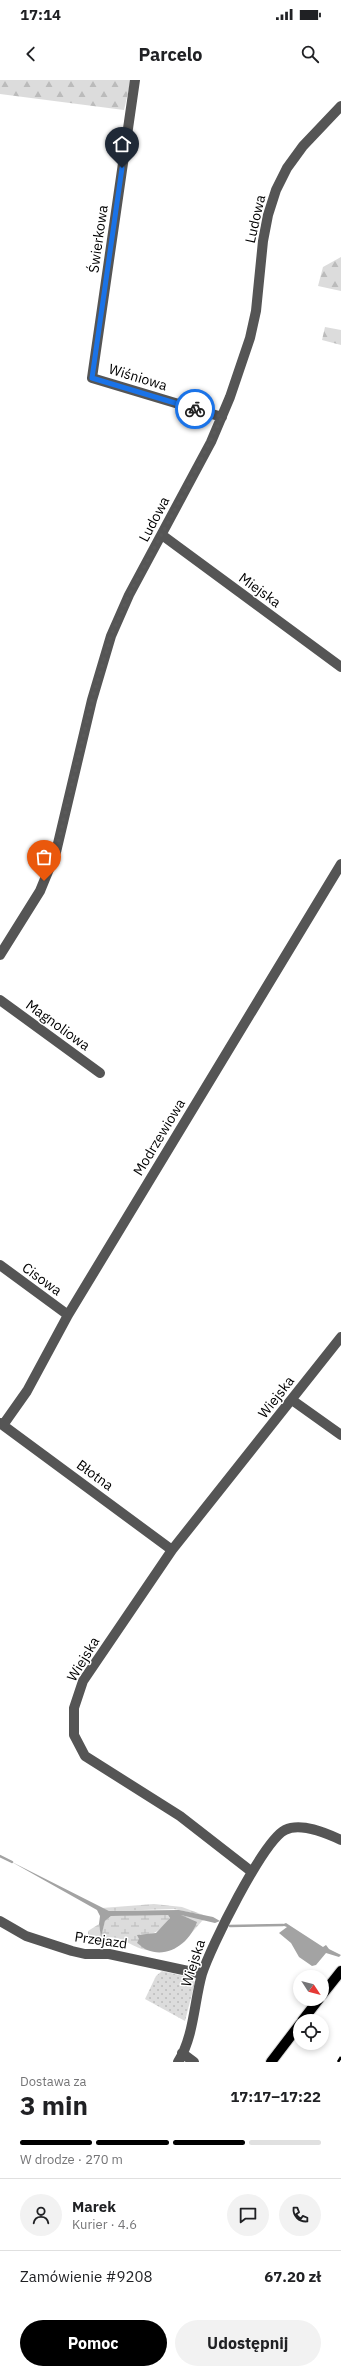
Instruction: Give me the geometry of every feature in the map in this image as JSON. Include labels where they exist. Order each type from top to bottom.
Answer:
[{"type":"main road","points":[[329,1986],[341,1971]]},
{"type":"main road","points":[[307,2014],[314,2006]]},
{"type":"main road","points":[[270,2062],[293,2033]]},
{"type":"street","name":"Świerkowa","points":[[92,378],[135,80]]},
{"type":"street","name":"Ludowa","points":[[0,955],[49,872],[56,852],[104,656],[120,614],[222,417],[250,338],[256,311],[266,221],[276,190],[287,168],[303,146],[341,106]]},
{"type":"street","name":"Wiśniowa","points":[[92,378],[222,417]]},
{"type":"street","name":"Miejska","points":[[162,535],[341,667]]},
{"type":"street","name":"Modrzewiowa","points":[[2,1424],[27,1391],[68,1315],[341,864]]},
{"type":"street","name":"Magnoliowa","points":[[0,1000],[100,1073]]},
{"type":"street","name":"Cisowa","points":[[0,1265],[68,1315]]},
{"type":"street","name":"Wiejska","points":[[180,2058],[202,1974],[214,1942],[252,1872],[180,1816],[84,1756],[74,1735],[74,1708],[83,1681],[172,1550],[341,1337]]},
{"type":"street","points":[[292,1400],[341,1436]]},
{"type":"street","name":"Błotna","points":[[2,1424],[172,1550]]},
{"type":"street","points":[[252,1872],[277,1836],[286,1829],[305,1829],[341,1840]]},
{"type":"street","name":"Przejazd","points":[[0,1921],[26,1936],[72,1951],[85,1954],[109,1954],[202,1974]]},
{"type":"street","points":[[180,2058],[194,2062]]},
{"type":"green space","points":[[0,80],[131,80],[124,110],[0,94]]},
{"type":"green space","points":[[341,257],[341,291],[318,286],[323,267]]},
{"type":"green space","points":[[325,327],[341,330],[341,345],[322,340]]},
{"type":"green space","points":[[154,1904],[182,1907],[206,1916],[174,1909],[109,1911],[102,1908]]},
{"type":"green space","points":[[180,1914],[207,1919],[202,1921],[181,1945],[194,1928]]},
{"type":"green space","points":[[168,1915],[170,1918],[161,1929],[150,1934],[140,1934],[139,1939],[146,1950],[114,1937],[103,1939],[88,1935],[88,1931],[99,1924],[101,1935],[105,1921],[111,1916]]},
{"type":"green space","points":[[162,1971],[192,1978],[195,1982],[185,2021],[145,1999],[156,1976]]},
{"type":"shaded area","points":[[10,1861],[109,1911],[179,1910],[213,1917],[220,1921],[215,1923],[181,1915],[197,1922],[194,1929],[178,1947],[163,1952],[155,1952],[145,1949],[137,1943],[139,1939],[137,1935],[156,1933],[170,1918],[168,1915],[111,1916],[105,1921],[101,1937],[99,1924],[100,1916],[97,1910]]},
{"type":"shaded area","points":[[286,1923],[323,1947],[326,1945],[329,1949],[341,1955],[339,1957],[326,1953],[316,1965],[312,1966],[299,1957],[291,1943],[279,1933],[287,1927],[281,1925]]},
{"type":"waterway","points":[[0,1856],[12,1862]]},
{"type":"waterway","points":[[230,1926],[283,1925]]},
{"type":"railway","points":[[338,2062],[341,2057]]},
{"type":"way so far","points":[[44,881],[56,852],[98,676],[111,636],[129,595],[169,523],[222,417],[195,409]]},
{"type":"route","points":[[122,168],[92,378],[195,409]]}]
